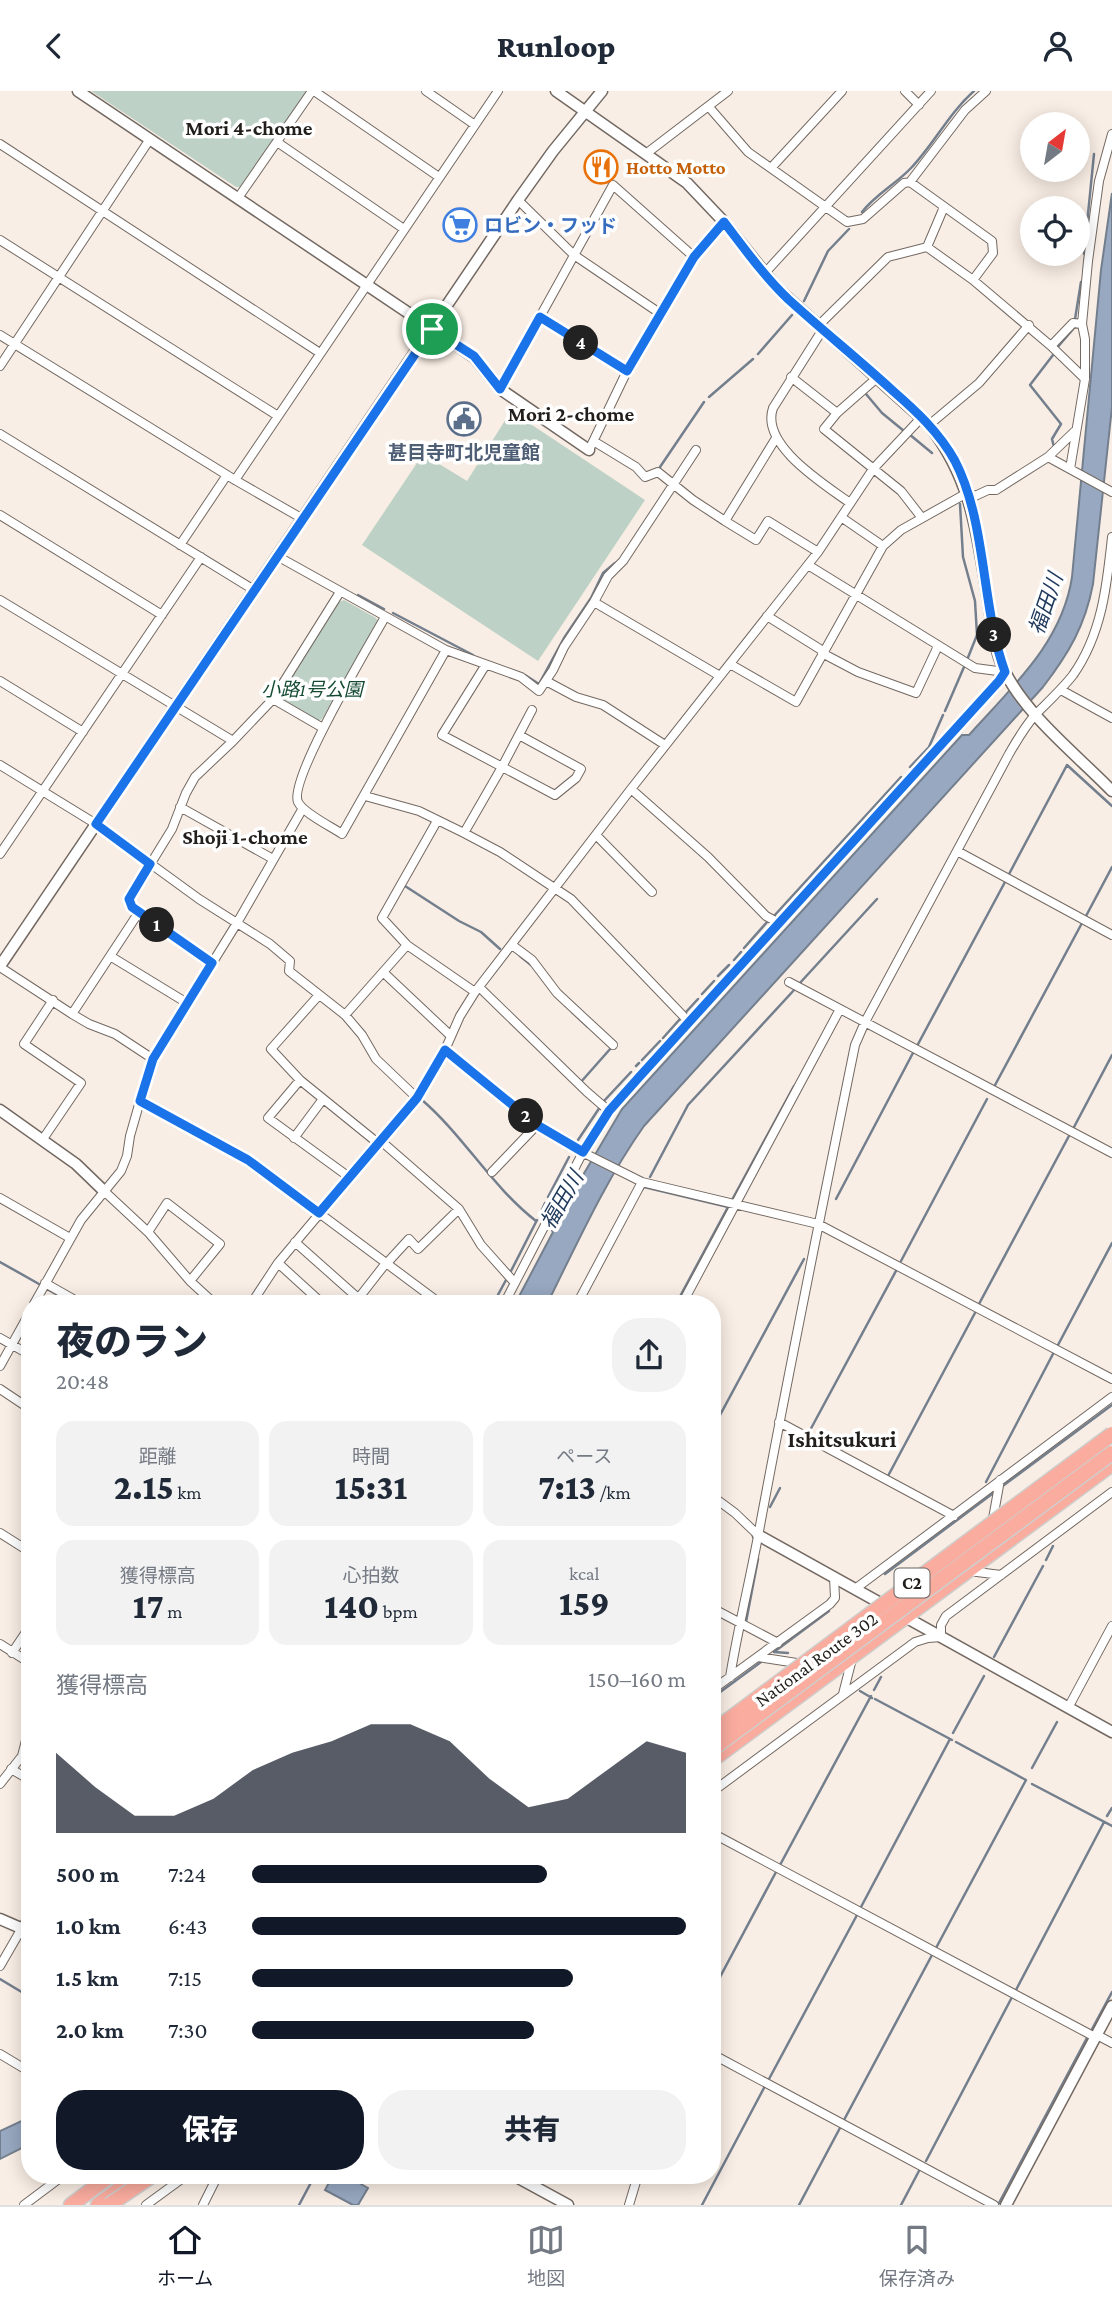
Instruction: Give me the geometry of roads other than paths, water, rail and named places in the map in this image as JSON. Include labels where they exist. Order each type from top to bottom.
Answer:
[{"type":"highway","name":"C2","points":[[721,1726],[1112,1434]]},
{"type":"highway","name":"C2","points":[[721,1742],[1112,1453]]},
{"type":"highway","name":"National Route 302","points":[[721,1753],[1112,1464]]},
{"type":"highway","points":[[721,1762],[805,1692]]},
{"type":"highway","points":[[721,1731],[768,1718]]},
{"type":"highway","points":[[70,2205],[93,2184]]},
{"type":"highway","points":[[70,2205],[99,2184]]},
{"type":"highway","points":[[98,2205],[127,2184]]},
{"type":"highway","points":[[109,2205],[139,2184]]},
{"type":"street","points":[[79,91],[474,356],[500,389],[592,446],[636,467],[645,477],[658,471],[693,500],[756,540],[768,521],[818,552]]},
{"type":"street","points":[[238,198],[313,91],[439,177]]},
{"type":"street","points":[[426,91],[475,125]]},
{"type":"street","points":[[180,545],[278,416],[498,91]]},
{"type":"street","points":[[556,91],[687,183],[724,222],[764,274],[787,298],[925,421],[956,463],[967,493],[982,561],[992,628],[1006,674],[1034,713],[1112,791]]},
{"type":"street","points":[[153,1059],[115,1034],[72,1014],[0,966],[518,200],[602,91]]},
{"type":"street","points":[[647,153],[728,91]]},
{"type":"street","points":[[771,168],[842,91]]},
{"type":"street","points":[[905,91],[919,104]]},
{"type":"street","points":[[764,274],[931,91]]},
{"type":"street","points":[[709,107],[748,152],[847,222],[863,219],[904,183],[910,182],[965,110],[986,91]]},
{"type":"street","points":[[1071,470],[1085,379],[1085,339],[1082,324],[1099,181],[1112,134]]},
{"type":"street","points":[[0,366],[150,139]]},
{"type":"street","points":[[277,142],[404,229]]},
{"type":"street","points":[[0,144],[320,353]]},
{"type":"street","points":[[910,182],[992,241],[993,253],[973,280]]},
{"type":"street","points":[[500,389],[613,185],[694,257]]},
{"type":"street","points":[[518,200],[574,255],[661,314]]},
{"type":"street","points":[[927,247],[944,207]]},
{"type":"street","points":[[592,446],[627,371],[694,257],[724,222]]},
{"type":"street","points":[[0,240],[278,416]]},
{"type":"street","points":[[927,247],[1029,325],[1085,379]]},
{"type":"street","points":[[850,503],[800,465],[776,438],[770,415],[821,327],[888,257],[927,247]]},
{"type":"street","points":[[540,317],[627,371]]},
{"type":"street","points":[[1051,346],[1073,323],[1082,324]]},
{"type":"street","points":[[254,1295],[295,1242],[417,1098],[477,989],[818,552],[873,469],[925,421],[979,383],[1029,325]]},
{"type":"street","points":[[0,335],[303,519]]},
{"type":"street","points":[[792,377],[837,413]]},
{"type":"street","points":[[878,377],[837,413],[824,429],[901,491],[922,518]]},
{"type":"street","points":[[730,664],[796,702],[883,546],[901,530],[967,493],[975,496],[988,490],[996,490],[1048,457],[1075,431]]},
{"type":"street","points":[[0,434],[254,590]]},
{"type":"street","points":[[724,521],[776,438]]},
{"type":"street","points":[[277,556],[446,650],[521,677],[540,691],[608,576],[623,561],[696,450]]},
{"type":"street","points":[[1048,457],[1112,492]]},
{"type":"street","points":[[0,515],[162,615]]},
{"type":"street","points":[[841,517],[883,546]]},
{"type":"street","points":[[730,1677],[738,1622],[758,1535],[855,1045],[1009,754],[1034,713],[1061,690],[1088,651],[1096,632],[1108,576],[1112,537]]},
{"type":"street","points":[[1,849],[201,557]]},
{"type":"street","points":[[808,565],[975,668],[1006,674]]},
{"type":"street","points":[[212,963],[132,907],[129,899],[172,829],[195,777],[273,699],[340,592]]},
{"type":"street","points":[[0,600],[233,741]]},
{"type":"street","points":[[594,602],[719,677]]},
{"type":"street","points":[[385,617],[323,728],[297,788],[298,801],[303,808],[342,834],[446,650]]},
{"type":"street","points":[[767,617],[858,672],[916,693],[938,646]]},
{"type":"street","points":[[485,666],[442,735],[555,795],[576,778],[581,769],[519,734]]},
{"type":"street","points":[[508,1295],[609,1111],[1006,674]]},
{"type":"street","points":[[0,681],[83,732]]},
{"type":"street","points":[[546,681],[576,697],[603,705],[665,745]]},
{"type":"street","points":[[1061,690],[1112,718]]},
{"type":"street","points":[[273,699],[323,728]]},
{"type":"street","points":[[464,833],[532,710]]},
{"type":"street","points":[[0,765],[96,824],[150,864],[270,944],[290,961],[289,971],[345,1015],[362,1035],[376,1059],[417,1098]]},
{"type":"street","points":[[631,789],[708,856],[766,916],[779,923]]},
{"type":"street","points":[[365,796],[419,811],[500,852],[556,887],[571,899],[689,1022]]},
{"type":"street","points":[[180,807],[273,859]]},
{"type":"street","points":[[39,1295],[81,1220],[121,1171],[153,1059],[237,923],[303,808]]},
{"type":"street","points":[[437,821],[382,918],[407,945],[477,989],[609,1111]]},
{"type":"street","points":[[596,835],[652,892]]},
{"type":"street","points":[[957,851],[1112,935]]},
{"type":"street","points":[[72,1014],[139,912]]},
{"type":"street","points":[[512,944],[532,960],[557,993],[613,1045]]},
{"type":"street","points":[[345,1015],[407,945]]},
{"type":"street","points":[[110,956],[187,1003]]},
{"type":"street","points":[[383,972],[452,1036]]},
{"type":"street","points":[[789,982],[1112,1153]]},
{"type":"street","points":[[319,995],[271,1049],[300,1080],[380,1142],[459,1209],[481,1245],[514,1283]]},
{"type":"street","points":[[43,1139],[81,1083],[24,1044],[53,1000]]},
{"type":"street","points":[[686,1295],[840,1009]]},
{"type":"street","points":[[445,1050],[537,1125],[624,1174],[642,1182],[818,1224],[1112,1379]]},
{"type":"street","points":[[300,1080],[268,1118],[349,1177]]},
{"type":"street","points":[[294,1138],[323,1099]]},
{"type":"street","points":[[140,1101],[248,1160],[429,1295]]},
{"type":"street","points":[[0,1110],[76,1164],[148,1232],[206,1295]]},
{"type":"street","points":[[492,1172],[537,1125]]},
{"type":"street","points":[[582,1295],[642,1182]]},
{"type":"street","points":[[0,1198],[70,1238]]},
{"type":"street","points":[[148,1232],[167,1203],[220,1244],[190,1280]]},
{"type":"street","points":[[361,1295],[409,1238],[418,1249],[459,1209]]},
{"type":"street","points":[[295,1242],[350,1295]]},
{"type":"street","points":[[278,1263],[313,1295]]},
{"type":"street","points":[[45,1283],[66,1295]]},
{"type":"street","points":[[0,1366],[21,1328]]},
{"type":"street","points":[[0,1338],[21,1350]]},
{"type":"street","points":[[0,1389],[21,1403]]},
{"type":"street","points":[[855,1589],[1112,1398]]},
{"type":"street","points":[[779,1422],[954,1516]]},
{"type":"street","points":[[985,1557],[1000,1480]]},
{"type":"street","points":[[941,1637],[941,1625],[946,1616],[1112,1492]]},
{"type":"street","points":[[721,1504],[758,1535],[1112,1733]]},
{"type":"street","points":[[0,1533],[21,1546]]},
{"type":"street","points":[[968,1571],[1000,1575]]},
{"type":"street","points":[[721,1684],[835,1598],[834,1577]]},
{"type":"street","points":[[721,1613],[778,1643]]},
{"type":"street","points":[[1068,1709],[1112,1626]]},
{"type":"street","points":[[721,1785],[916,1642],[941,1637]]},
{"type":"street","points":[[12,1653],[21,1640]]},
{"type":"street","points":[[0,1644],[21,1658]]},
{"type":"street","points":[[843,1695],[852,1656]]},
{"type":"street","points":[[758,1657],[836,1668]]},
{"type":"street","points":[[1,1780],[21,1757]]},
{"type":"street","points":[[11,1769],[21,1775]]},
{"type":"street","points":[[721,1838],[1112,2043]]},
{"type":"street","points":[[0,1919],[21,1928]]},
{"type":"street","points":[[0,1966],[21,1937]]},
{"type":"street","points":[[1006,2205],[1112,2006]]},
{"type":"street","points":[[0,2054],[21,2067]]},
{"type":"street","points":[[721,2059],[995,2205]]},
{"type":"street","points":[[24,2205],[52,2184]]},
{"type":"street","points":[[147,2205],[175,2184]]},
{"type":"street","points":[[203,2205],[214,2184]]},
{"type":"street","points":[[530,2184],[569,2205]]},
{"type":"street","points":[[629,2205],[635,2184]]},
{"type":"water","points":[[1112,193],[1112,407],[1093,584],[1075,639],[1043,687],[644,1126],[604,1191],[552,1295],[520,1295],[553,1232],[551,1229],[554,1230],[622,1109],[962,735],[969,735],[1002,699],[1033,663],[1058,623],[1072,577],[1101,270]]},
{"type":"water","points":[[21,2121],[21,2148],[0,2159],[0,2131]]},
{"type":"water","points":[[328,2184],[361,2184],[368,2188],[358,2205],[325,2190]]},
{"type":"waterway","points":[[862,212],[911,168],[974,91]]},
{"type":"waterway","points":[[1090,196],[1094,154]]},
{"type":"waterway","points":[[804,301],[828,251],[849,229]]},
{"type":"waterway","points":[[1075,319],[1081,282]]},
{"type":"waterway","points":[[758,354],[792,315]]},
{"type":"waterway","points":[[1056,349],[1074,328]]},
{"type":"waterway","points":[[1053,355],[1030,385],[1061,424],[1052,439],[1054,447]]},
{"type":"waterway","points":[[709,397],[753,359]]},
{"type":"waterway","points":[[866,394],[882,413],[904,431]]},
{"type":"waterway","points":[[660,467],[704,402]]},
{"type":"waterway","points":[[909,434],[932,453]]},
{"type":"waterway","points":[[960,504],[963,557],[975,601],[977,635],[967,660]]},
{"type":"waterway","points":[[525,675],[539,684],[603,573],[615,563]]},
{"type":"waterway","points":[[358,595],[384,609]]},
{"type":"waterway","points":[[393,613],[473,655]]},
{"type":"waterway","points":[[945,711],[964,667]]},
{"type":"waterway","points":[[910,767],[929,747],[943,715]]},
{"type":"waterway","points":[[1008,876],[1067,765],[1112,806]]},
{"type":"waterway","points":[[774,916],[901,777]]},
{"type":"waterway","points":[[1086,916],[1112,867]]},
{"type":"waterway","points":[[917,1046],[1005,882]]},
{"type":"waterway","points":[[405,886],[481,932],[500,949]]},
{"type":"waterway","points":[[799,984],[877,899]]},
{"type":"waterway","points":[[744,948],[768,921]]},
{"type":"waterway","points":[[994,1087],[1082,923]]},
{"type":"waterway","points":[[734,960],[741,952]]},
{"type":"waterway","points":[[520,956],[531,965]]},
{"type":"waterway","points":[[718,976],[729,965]]},
{"type":"waterway","points":[[702,994],[714,981]]},
{"type":"waterway","points":[[650,1177],[688,1105],[795,989]]},
{"type":"waterway","points":[[686,1012],[698,999]]},
{"type":"waterway","points":[[572,1012],[588,1027]]},
{"type":"waterway","points":[[663,1038],[680,1019]]},
{"type":"waterway","points":[[642,1060],[660,1041]]},
{"type":"waterway","points":[[580,1083],[611,1048]]},
{"type":"waterway","points":[[836,1199],[914,1051]]},
{"type":"waterway","points":[[1073,1129],[1112,1055]]},
{"type":"waterway","points":[[636,1066],[639,1063]]},
{"type":"waterway","points":[[603,1102],[631,1072]]},
{"type":"waterway","points":[[732,1200],[794,1086]]},
{"type":"waterway","points":[[901,1261],[987,1099]]},
{"type":"waterway","name":"福田川","points":[[422,1100],[520,1208],[536,1221]]},
{"type":"waterway","points":[[578,1140],[600,1107]]},
{"type":"waterway","points":[[979,1304],[1070,1134]]},
{"type":"waterway","name":"福田川","points":[[548,1197],[569,1157]]},
{"type":"waterway","points":[[642,1190],[644,1187],[728,1207],[681,1295]]},
{"type":"waterway","name":"福田川","points":[[540,1214],[545,1203]]},
{"type":"waterway","name":"福田川","points":[[510,1273],[537,1220]]},
{"type":"waterway","points":[[1058,1345],[1112,1243]]},
{"type":"waterway","points":[[721,1413],[804,1259]]},
{"type":"waterway","points":[[0,1262],[39,1284]]},
{"type":"waterway","points":[[808,1434],[897,1269]]},
{"type":"waterway","points":[[498,1295],[506,1280]]},
{"type":"waterway","points":[[47,1289],[57,1295]]},
{"type":"waterway","points":[[888,1476],[976,1311]]},
{"type":"waterway","points":[[986,1482],[1054,1352]]},
{"type":"waterway","points":[[1004,1485],[1112,1405]]},
{"type":"waterway","points":[[770,1507],[780,1488]]},
{"type":"waterway","points":[[885,1574],[992,1494]]},
{"type":"waterway","points":[[1046,1560],[1053,1546]]},
{"type":"waterway","points":[[746,1622],[758,1559]]},
{"type":"waterway","points":[[994,1657],[1043,1566]]},
{"type":"waterway","points":[[774,1652],[829,1611]]},
{"type":"waterway","points":[[774,1652],[788,1653]]},
{"type":"waterway","points":[[721,1691],[761,1662]]},
{"type":"waterway","points":[[953,1733],[984,1676]]},
{"type":"waterway","points":[[874,1690],[881,1677]]},
{"type":"waterway","points":[[860,1691],[872,1698]]},
{"type":"waterway","points":[[780,1865],[871,1696]]},
{"type":"waterway","points":[[875,1699],[952,1740]]},
{"type":"waterway","points":[[1032,1768],[1057,1722]]},
{"type":"waterway","points":[[861,1907],[950,1739]]},
{"type":"waterway","points":[[936,1948],[1026,1780],[956,1742]]},
{"type":"waterway","points":[[1032,1784],[1112,1826]]},
{"type":"waterway","points":[[1107,1816],[1112,1808]]},
{"type":"waterway","points":[[1016,1990],[1104,1822]]},
{"type":"waterway","points":[[721,1975],[776,1872]]},
{"type":"waterway","points":[[769,2079],[857,1915]]},
{"type":"waterway","points":[[844,2120],[932,1955]]},
{"type":"waterway","points":[[0,1979],[21,1992]]},
{"type":"waterway","points":[[1091,2031],[1112,1992]]},
{"type":"waterway","points":[[926,2161],[1011,1999]]},
{"type":"waterway","points":[[999,2203],[1088,2036]]},
{"type":"waterway","points":[[721,2169],[765,2086]]},
{"type":"waterway","points":[[799,2205],[841,2126],[839,2125]]},
{"type":"waterway","points":[[901,2205],[920,2169]]},
{"type":"waterway","points":[[299,2205],[310,2184]]},
{"type":"waterway","points":[[702,2205],[713,2184]]},
{"type":"place","name":"Hotto Motto","points":[[601,167]]},
{"type":"place","name":"ロビン・フッド","points":[[460,225]]},
{"type":"place","name":"甚目寺町北児童館","points":[[464,419]]},
{"type":"district","name":"Mori 4-chome","points":[[249,128]]},
{"type":"district","name":"Mori 2-chome","points":[[571,414]]},
{"type":"district","name":"Shoji 1-chome","points":[[245,837]]},
{"type":"district","name":"Ishitsukuri","points":[[842,1439]]},
{"type":"park label","name":"小路1号公園","points":[[312,689]]}]
